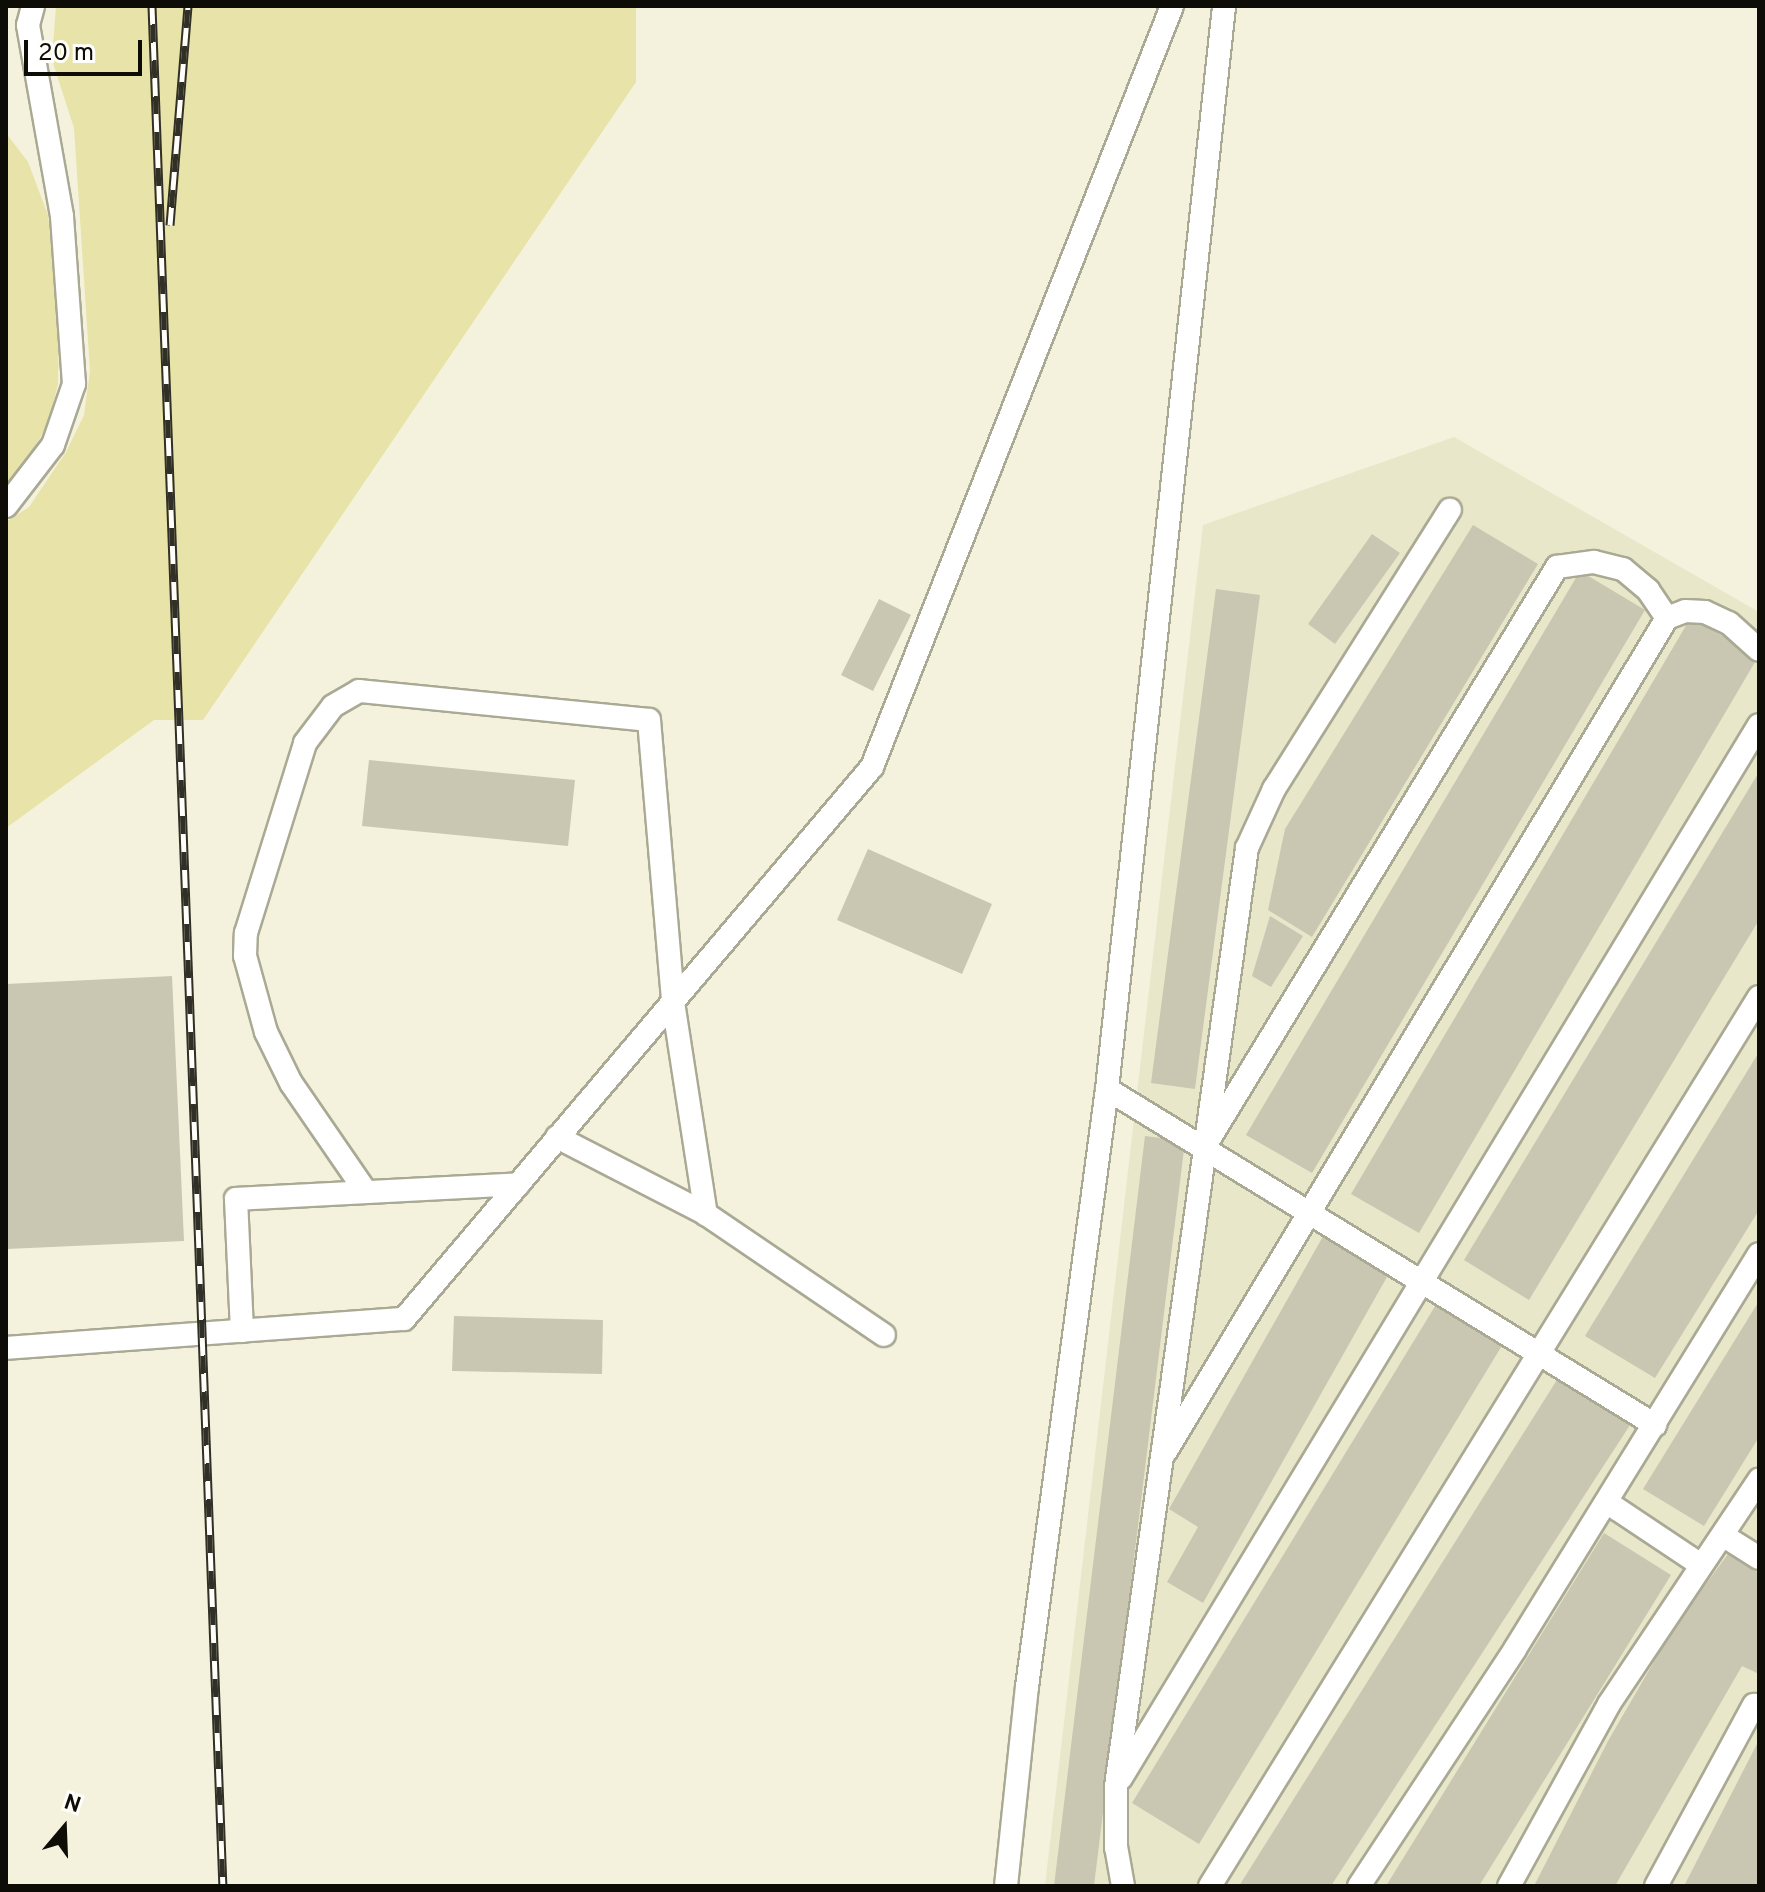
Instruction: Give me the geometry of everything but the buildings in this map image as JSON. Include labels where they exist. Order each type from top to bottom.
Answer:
[{"type":"lane","points":[[6,1348],[404,1319],[872,767],[1100,198],[1172,6]]},
{"type":"lane","points":[[1006,1886],[1029,1671],[1107,1089],[1224,6]]},
{"type":"lane","points":[[6,506],[53,445],[74,384],[62,216],[22,19]]},
{"type":"lane","points":[[1123,1886],[1116,1848],[1116,1786],[1242,872],[1256,825],[1274,789],[1450,510]]},
{"type":"lane","points":[[1204,1148],[1557,567],[1594,562],[1623,569],[1648,590],[1667,618]]},
{"type":"lane","points":[[1160,1461],[1667,618],[1685,611],[1705,612],[1729,623],[1759,650]]},
{"type":"lane","points":[[366,1192],[291,1083],[266,1032],[245,956],[246,933],[305,743],[333,706],[359,691],[649,720],[673,1002],[706,1214]]},
{"type":"lane","points":[[1116,1786],[1419,1281],[1759,725]]},
{"type":"lane","points":[[1210,1886],[1541,1356],[1759,997]]},
{"type":"lane","points":[[1107,1089],[1655,1425]]},
{"type":"lane","points":[[557,1137],[706,1214],[884,1335]]},
{"type":"lane","points":[[242,1331],[236,1199],[519,1184]]},
{"type":"lane","points":[[1359,1886],[1608,1503],[1759,1254]]},
{"type":"lane","points":[[1509,1886],[1609,1704],[1759,1480]]},
{"type":"lane","points":[[1608,1503],[1701,1565]]},
{"type":"lane","points":[[1724,1536],[1759,1558]]},
{"type":"lane","points":[[1656,1886],[1754,1705]]},
{"type":"shaded area","points":[[56,6],[636,6],[636,82],[203,720],[154,720],[6,828],[6,522],[29,507],[66,452],[84,415],[90,371],[74,128],[52,60]]},
{"type":"shaded area","points":[[6,133],[28,162],[48,215],[59,330],[58,384],[48,424],[19,474],[6,485]]},
{"type":"shaded area","points":[[1454,437],[1759,612],[1759,1886],[1045,1886],[1203,525]]},
{"type":"railway","points":[[152,6],[223,1886]]},
{"type":"railway","points":[[170,225],[188,6]]}]
